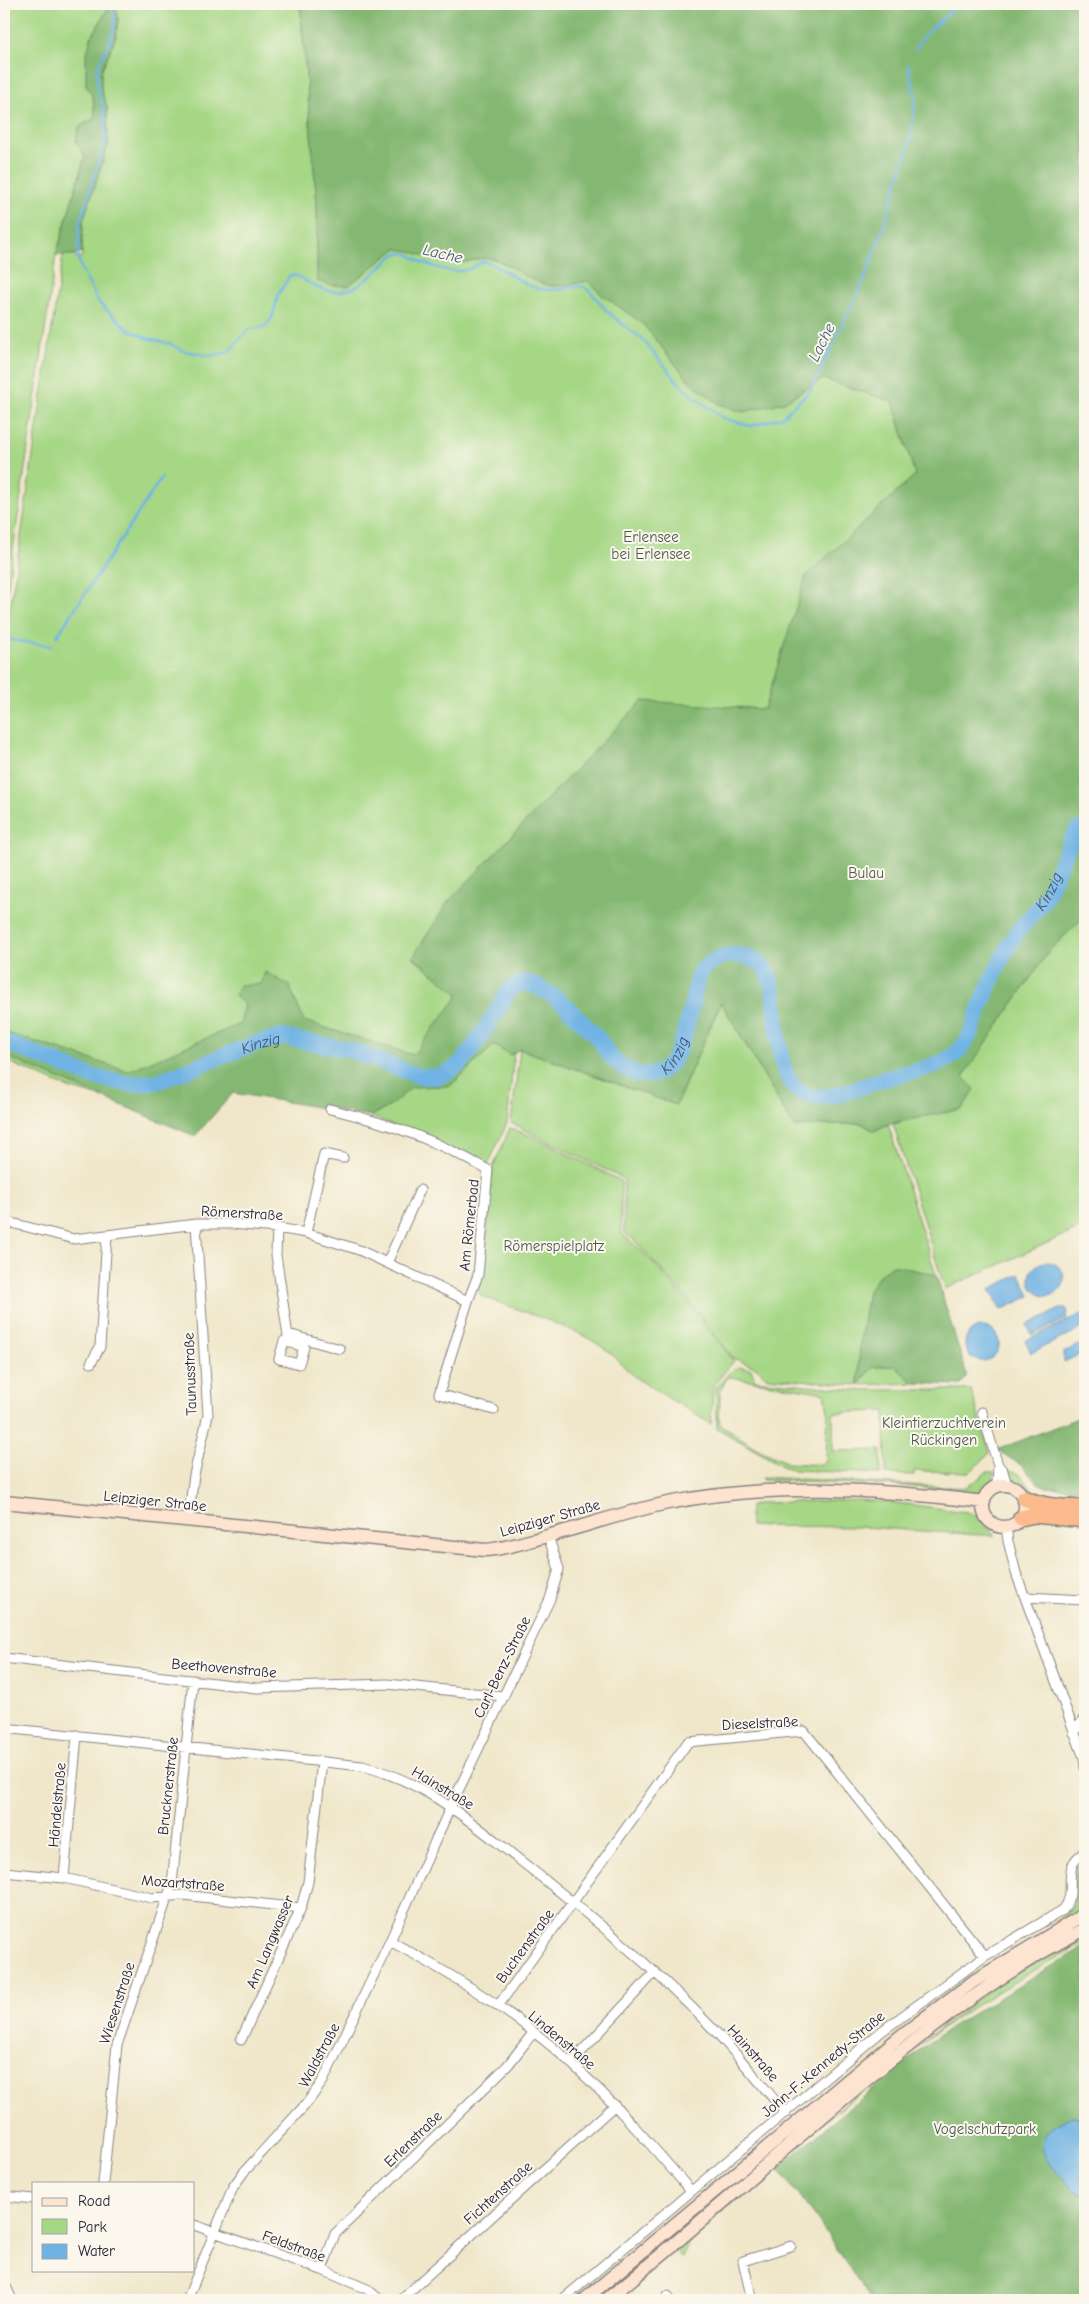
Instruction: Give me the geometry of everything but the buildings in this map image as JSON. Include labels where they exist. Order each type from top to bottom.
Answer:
[{"type":"highway","points":[[1024,1498],[1035,1503],[1051,1506],[1085,1508]]},
{"type":"highway","points":[[1021,1518],[1034,1515],[1085,1520]]},
{"type":"main road","points":[[1002,1486],[1017,1489],[1024,1498],[1025,1509],[1021,1518],[1015,1524],[1006,1527],[1000,1526],[990,1521],[984,1512],[984,1502],[989,1492],[1002,1486]]},
{"type":"main road","name":"Leipziger Straße","points":[[4,1502],[485,1550],[515,1546],[648,1507],[703,1496],[839,1489],[900,1492],[984,1502]]},
{"type":"main road","points":[[584,2300],[902,2034],[974,1980],[1085,1914]]},
{"type":"main road","points":[[606,2300],[915,2040],[984,1989],[1063,1940],[1085,1929]]},
{"type":"street","name":"Am Römerbad","points":[[330,1109],[406,1130],[450,1148],[488,1170],[478,1275],[468,1301]]},
{"type":"street","points":[[306,1232],[324,1154],[343,1158]]},
{"type":"street","points":[[387,1263],[420,1190]]},
{"type":"street","name":"Römerstraße","points":[[4,1221],[74,1239],[196,1224],[232,1224],[306,1232],[353,1247],[468,1301]]},
{"type":"street","name":"Taunusstraße","points":[[188,1520],[194,1475],[208,1415],[196,1224]]},
{"type":"street","points":[[278,1228],[276,1255],[289,1338],[340,1349]]},
{"type":"street","points":[[91,1363],[100,1347],[107,1236]]},
{"type":"street","points":[[468,1301],[440,1394],[494,1410]]},
{"type":"street","points":[[982,1412],[998,1465],[1003,1471],[1002,1486]]},
{"type":"street","points":[[1006,1527],[1012,1560],[1084,1759],[1085,1768]]},
{"type":"street","name":"Carl-Benz-Straße","points":[[451,1806],[550,1598],[559,1569],[548,1536]]},
{"type":"street","points":[[1026,1597],[1085,1600]]},
{"type":"street","name":"Beethovenstraße","points":[[4,1658],[257,1688],[387,1684],[502,1696]]},
{"type":"street","name":"Brucknerstraße","points":[[169,1895],[172,1884],[193,1680]]},
{"type":"street","points":[[1074,1733],[1085,1717]]},
{"type":"street","name":"Hainstraße","points":[[4,1728],[322,1762],[379,1770],[408,1782],[451,1806],[574,1902],[655,1972],[716,2032],[786,2113]]},
{"type":"street","name":"Dieselstraße","points":[[574,1902],[688,1742],[804,1731],[985,1956]]},
{"type":"street","name":"Händelstraße","points":[[64,1878],[77,1735]]},
{"type":"street","name":"Am Langwasser","points":[[241,2040],[301,1908],[308,1882],[322,1762]]},
{"type":"street","name":"Waldstraße","points":[[186,2300],[216,2233],[225,2204],[244,2173],[307,2103],[323,2081],[390,1941],[451,1806]]},
{"type":"street","name":"John-F.-Kennedy-Straße","points":[[562,2300],[882,2031],[985,1956],[1063,1910],[1070,1898],[1072,1864],[1078,1856],[1085,1852]]},
{"type":"street","name":"Mozartstraße","points":[[4,1872],[64,1878],[152,1898],[169,1895],[301,1908]]},
{"type":"street","name":"Wiesenstraße","points":[[103,2182],[117,2045],[169,1895]]},
{"type":"street","name":"Buchenstraße","points":[[498,2006],[574,1902]]},
{"type":"street","name":"Lindenstraße","points":[[390,1941],[444,1971],[498,2006],[571,2063],[615,2105],[692,2191]]},
{"type":"street","points":[[571,2063],[655,1972]]},
{"type":"street","name":"Erlenstraße","points":[[322,2270],[335,2234],[502,2071],[533,2033]]},
{"type":"street","name":"Fichtenstraße","points":[[400,2300],[615,2105]]},
{"type":"street","points":[[4,2196],[32,2199]]},
{"type":"street","name":"Feldstraße","points":[[195,2225],[322,2270],[368,2289],[380,2300]]},
{"type":"street","points":[[752,2300],[744,2261],[792,2246]]},
{"type":"street","points":[[4,2282],[12,2300]]},
{"type":"green space","points":[[4,4],[107,4],[109,7],[91,38],[86,84],[93,97],[95,118],[79,127],[85,157],[56,255],[4,612]]},
{"type":"green space","points":[[107,4],[115,4],[118,19],[116,36],[101,71],[101,89],[107,107],[108,145],[83,221],[82,252],[73,255],[56,255],[85,157],[76,141],[79,127],[95,118],[93,97],[86,85],[86,56],[91,38],[109,7]]},
{"type":"green space","name":"Erlensee bei Erlensee","points":[[115,4],[300,4],[317,204],[317,251],[1085,4],[1085,1226],[945,1289],[893,1124],[902,1122],[749,996],[495,1017],[450,1086],[494,1045],[510,1055],[514,1053],[507,1123],[487,1167],[371,1116],[390,1106],[273,1063],[116,1101],[71,1089],[4,1060],[4,636],[6,636],[64,248],[68,243],[76,258],[82,257],[83,221],[108,145],[107,107],[101,89],[101,71],[116,36],[118,19]]},
{"type":"green space","name":"Bulau","points":[[300,4],[1085,4],[1085,916],[1049,951],[963,1077],[975,1089],[962,1109],[888,1124],[874,1131],[861,1123],[794,1127],[721,1002],[676,1105],[520,1049],[510,1055],[494,1045],[450,1086],[412,1087],[390,1106],[371,1116],[233,1093],[195,1136],[4,1056],[4,1032],[128,1071],[240,1024],[245,1005],[235,996],[239,985],[261,984],[265,972],[289,985],[304,1021],[413,1055],[459,995],[413,957],[448,902],[642,701],[764,709],[806,576],[915,475],[893,402],[823,379],[784,402],[743,412],[719,404],[689,381],[642,323],[602,295],[588,281],[566,285],[545,285],[493,259],[484,258],[451,263],[396,249],[348,286],[330,285],[317,281],[317,204]]},
{"type":"green space","points":[[721,1002],[794,1127],[861,1123],[874,1131],[888,1124],[936,1275],[882,1272],[868,1291],[860,1344],[858,1384],[873,1367],[896,1366],[913,1383],[858,1385],[766,1377],[757,1368],[733,1358],[680,1290],[634,1240],[624,1232],[624,1179],[511,1123],[520,1049],[676,1105]]},
{"type":"green space","name":"Römerspielplatz","points":[[510,1128],[534,1137],[621,1181],[621,1233],[666,1277],[734,1361],[713,1386],[711,1424],[636,1378],[607,1350],[585,1336],[481,1296],[478,1289],[484,1272],[492,1170]]},
{"type":"green space","points":[[893,1265],[936,1275],[967,1375],[961,1385],[913,1383],[895,1366],[873,1367],[858,1385],[860,1344],[868,1291],[882,1272]]},
{"type":"green space","name":"Kleintierzuchtverein Rückingen","points":[[738,1367],[751,1369],[755,1380],[857,1390],[971,1390],[990,1453],[970,1472],[914,1471],[914,1475],[886,1474],[885,1411],[833,1413],[833,1451],[881,1450],[881,1474],[794,1470],[784,1467],[717,1428],[716,1388],[729,1373]],"holes":[[[730,1377],[825,1393],[828,1411],[826,1460],[820,1465],[788,1463],[756,1448],[719,1423],[720,1392],[726,1379]]]},
{"type":"green space","points":[[1085,1415],[1085,1490],[1047,1487],[1038,1483],[1021,1465],[997,1450]]},
{"type":"green space","points":[[1008,1470],[1022,1476],[1030,1487],[1038,1493],[1043,1495],[1085,1497],[1085,1502],[1027,1497],[1012,1482]]},
{"type":"green space","points":[[987,1472],[994,1472],[993,1479],[986,1488],[977,1493],[904,1486],[762,1480],[762,1477],[966,1488]]},
{"type":"green space","points":[[858,1500],[967,1512],[977,1516],[995,1536],[862,1527],[750,1526],[750,1506],[761,1503]]},
{"type":"green space","points":[[1085,1857],[1085,1907],[1063,1920],[1061,1916],[1068,1911],[1075,1900],[1076,1869]]},
{"type":"green space","points":[[1085,1934],[1085,1942],[979,2003],[912,2051],[848,2103],[691,2238],[682,2258],[674,2249],[855,2095],[986,1992]]},
{"type":"green space","name":"Vogelschutzpark","points":[[1085,1946],[1085,2120],[1073,2117],[1080,2194],[1085,2195],[1085,2300],[871,2300],[821,2225],[778,2168],[920,2050],[951,2027]]},
{"type":"water","points":[[1047,1262],[1059,1267],[1064,1279],[1059,1291],[1047,1296],[1035,1291],[1030,1279],[1035,1267]]},
{"type":"water","points":[[1020,1274],[1030,1296],[1001,1310],[990,1289]]},
{"type":"water","points":[[1060,1309],[1067,1309],[1066,1319],[1032,1335],[1027,1325]]},
{"type":"water","points":[[1081,1314],[1085,1327],[1031,1353],[1025,1341]]},
{"type":"water","points":[[982,1327],[994,1332],[999,1344],[994,1356],[982,1361],[970,1356],[965,1344],[970,1332]]},
{"type":"water","points":[[1085,1342],[1085,1352],[1064,1362],[1064,1352]]},
{"type":"water","points":[[1073,2117],[1085,2120],[1085,2195],[1072,2187],[1054,2169],[1044,2154],[1042,2147],[1045,2134],[1049,2129],[1060,2121]]},
{"type":"waterway","name":"Lache","points":[[112,4],[115,21],[112,37],[97,68],[97,87],[103,107],[106,131],[104,145],[79,226],[78,257],[82,271],[99,303],[128,329],[184,351],[212,356],[228,352],[249,329],[265,327],[272,318],[278,295],[290,275],[300,277],[314,286],[339,291],[359,285],[395,254],[399,253],[407,254],[434,267],[450,270],[461,271],[484,261],[499,267],[526,284],[540,289],[556,290],[583,286],[591,292],[606,310],[641,338],[685,390],[723,418],[751,426],[782,417],[811,390],[865,278],[885,224],[911,139],[916,100],[908,65]]},
{"type":"waterway","name":"Lache","points":[[916,49],[924,35],[959,4]]},
{"type":"waterway","points":[[57,636],[162,477]]},
{"type":"waterway","points":[[4,639],[52,646]]},
{"type":"waterway","name":"Kinzig","points":[[4,1042],[93,1077],[129,1084],[156,1082],[257,1043],[282,1037],[350,1050],[419,1076],[436,1077],[450,1071],[463,1061],[510,989],[525,982],[542,989],[562,1003],[597,1037],[613,1059],[624,1067],[634,1073],[654,1074],[663,1070],[677,1054],[687,1024],[699,974],[715,960],[724,956],[734,955],[751,958],[759,962],[765,968],[772,983],[780,1049],[785,1069],[794,1086],[808,1095],[838,1095],[939,1063],[960,1049],[971,1032],[986,993],[1007,949],[1019,929],[1045,898],[1077,830],[1085,827]]}]
